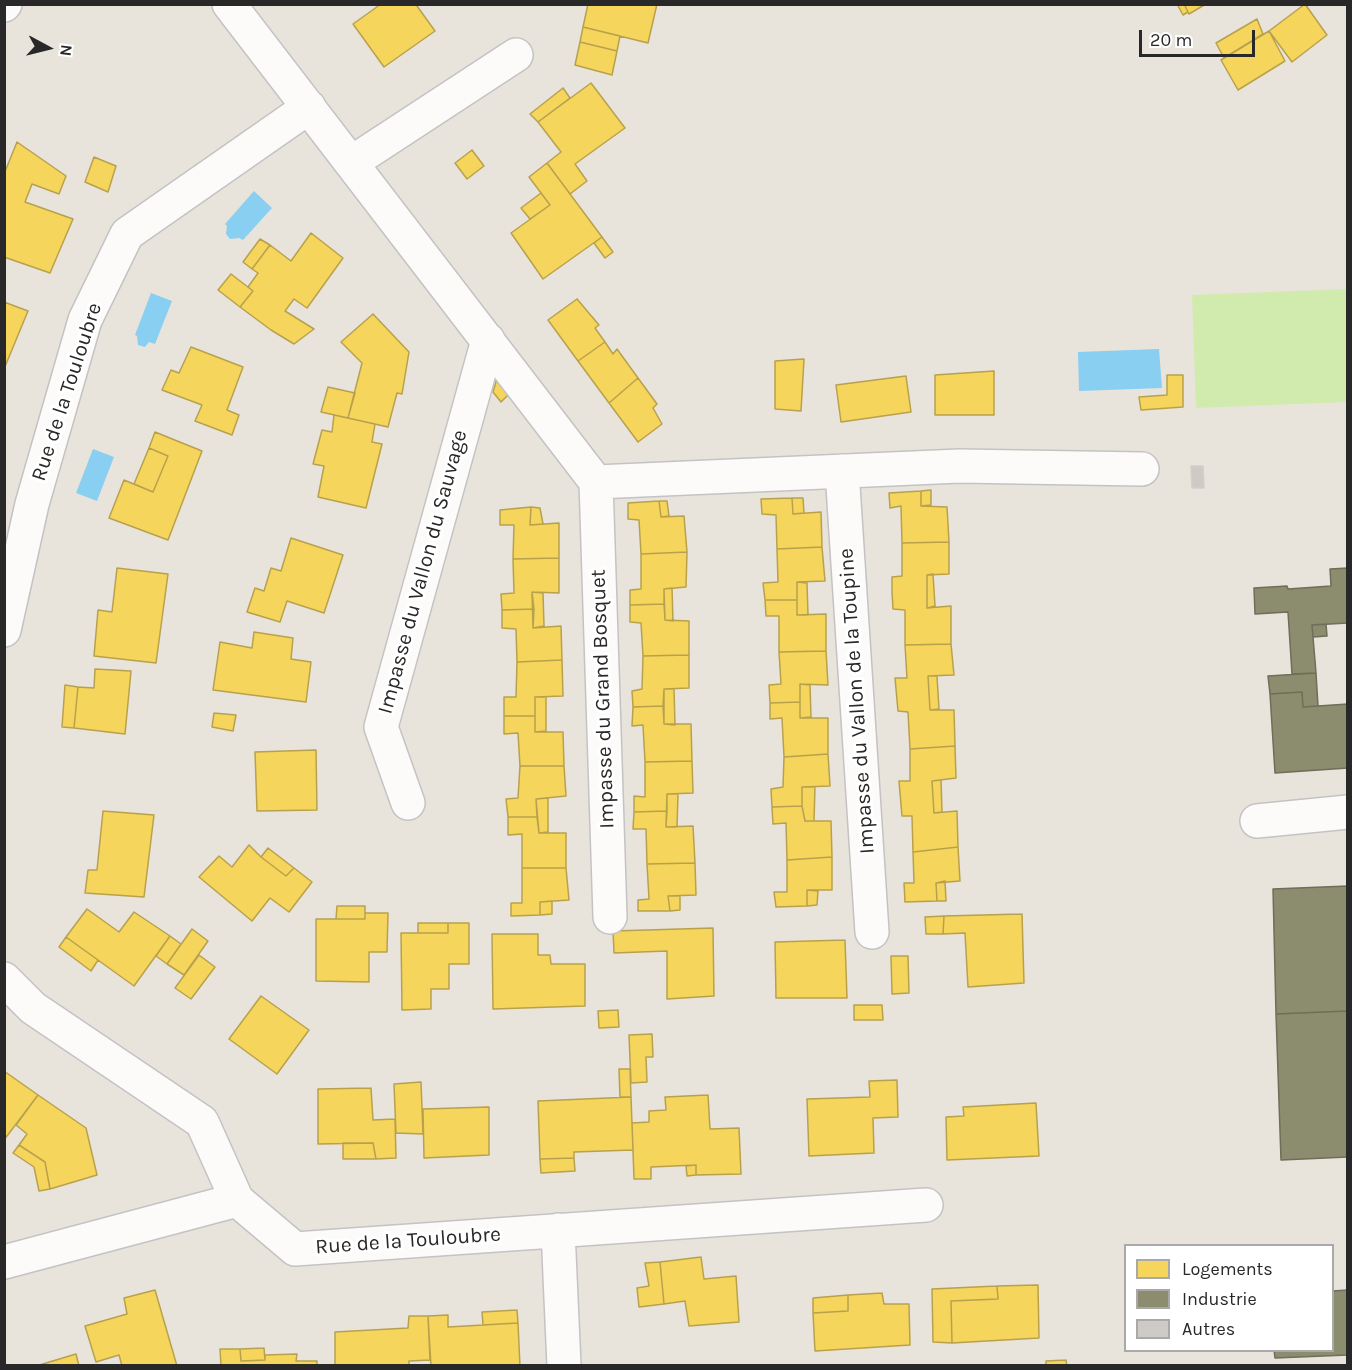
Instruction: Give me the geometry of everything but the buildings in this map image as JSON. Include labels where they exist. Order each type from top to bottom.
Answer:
[{"type":"street","points":[[229,4],[596,482],[959,466],[1142,469]]},
{"type":"street","points":[[351,163],[516,55]]},
{"type":"street","name":"Rue de la Touloubre","points":[[4,630],[32,504],[85,320],[128,234],[309,107]]},
{"type":"street","name":"Impasse du Vallon du Sauvage","points":[[408,803],[381,727],[488,340]]},
{"type":"street","name":"Impasse du Vallon de la Toupine","points":[[842,471],[872,932]]},
{"type":"street","name":"Impasse du Grand Bosquet","points":[[596,482],[610,917]]},
{"type":"street","points":[[1257,821],[1347,812]]},
{"type":"street","name":"Rue de la Touloubre","points":[[4,979],[33,1008],[202,1122],[237,1200],[295,1249],[926,1205]]},
{"type":"street","points":[[4,1262],[237,1200]]},
{"type":"street","points":[[558,1230],[564,1365]]},
{"type":"green space","points":[[1347,289],[1347,402],[1196,408],[1192,295]]},
{"type":"water","points":[[254,191],[272,208],[243,240],[230,239],[226,234],[225,224]]},
{"type":"water","points":[[151,293],[172,301],[155,344],[149,342],[145,347],[138,345],[135,335]]},
{"type":"water","points":[[1159,349],[1162,388],[1079,391],[1078,352]]},
{"type":"water","points":[[93,449],[114,457],[97,501],[76,493]]}]
